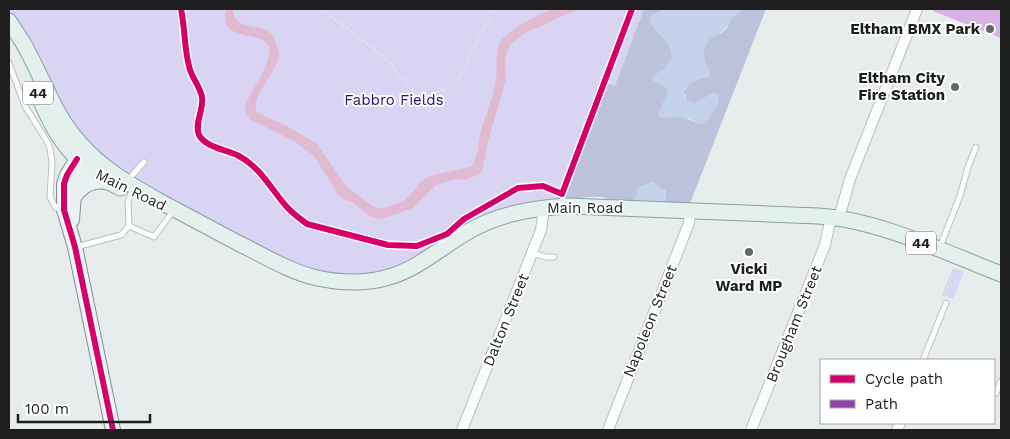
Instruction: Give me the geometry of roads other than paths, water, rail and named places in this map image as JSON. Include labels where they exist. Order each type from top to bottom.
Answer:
[{"type":"main road","name":"Main Road","points":[[9,22],[51,123],[83,159],[109,183],[129,188],[304,274],[330,280],[361,282],[388,277],[407,270],[465,233],[486,222],[512,213],[562,207],[835,217],[872,226],[1001,274]]},
{"type":"main road","name":"Main Road","points":[[83,159],[112,173],[129,188]]},
{"type":"street","name":"Brougham Street","points":[[751,430],[917,9]]},
{"type":"street","points":[[74,243],[72,214],[74,194],[83,159]]},
{"type":"street","points":[[83,159],[67,175],[64,184],[64,210],[74,243],[113,430]]},
{"type":"street","points":[[64,210],[74,194],[82,188],[100,181],[109,183]]},
{"type":"street","name":"Dalton Street","points":[[462,430],[532,253],[543,222],[544,208]]},
{"type":"street","name":"Napoleon Street","points":[[608,430],[689,222],[690,211]]},
{"type":"lane","points":[[9,63],[25,106],[48,143],[52,162],[50,197],[56,208],[64,210]]},
{"type":"lane","points":[[562,207],[564,189],[602,86]]},
{"type":"lane","points":[[939,250],[960,196],[976,147]]},
{"type":"lane","points":[[74,243],[121,235],[129,226],[129,188],[144,162]]},
{"type":"lane","points":[[129,226],[154,238],[174,210]]},
{"type":"lane","points":[[532,253],[554,257]]},
{"type":"lane","points":[[923,359],[946,303]]},
{"type":"lane","points":[[996,393],[1001,381]]},
{"type":"place","name":"Eltham BMX Park","points":[[990,29]]},
{"type":"place","name":"Eltham City Fire Station","points":[[955,87]]},
{"type":"place","name":"Vicki Ward MP","points":[[749,252]]},
{"type":"park label","name":"Fabbro Fields","points":[[394,100]]}]
